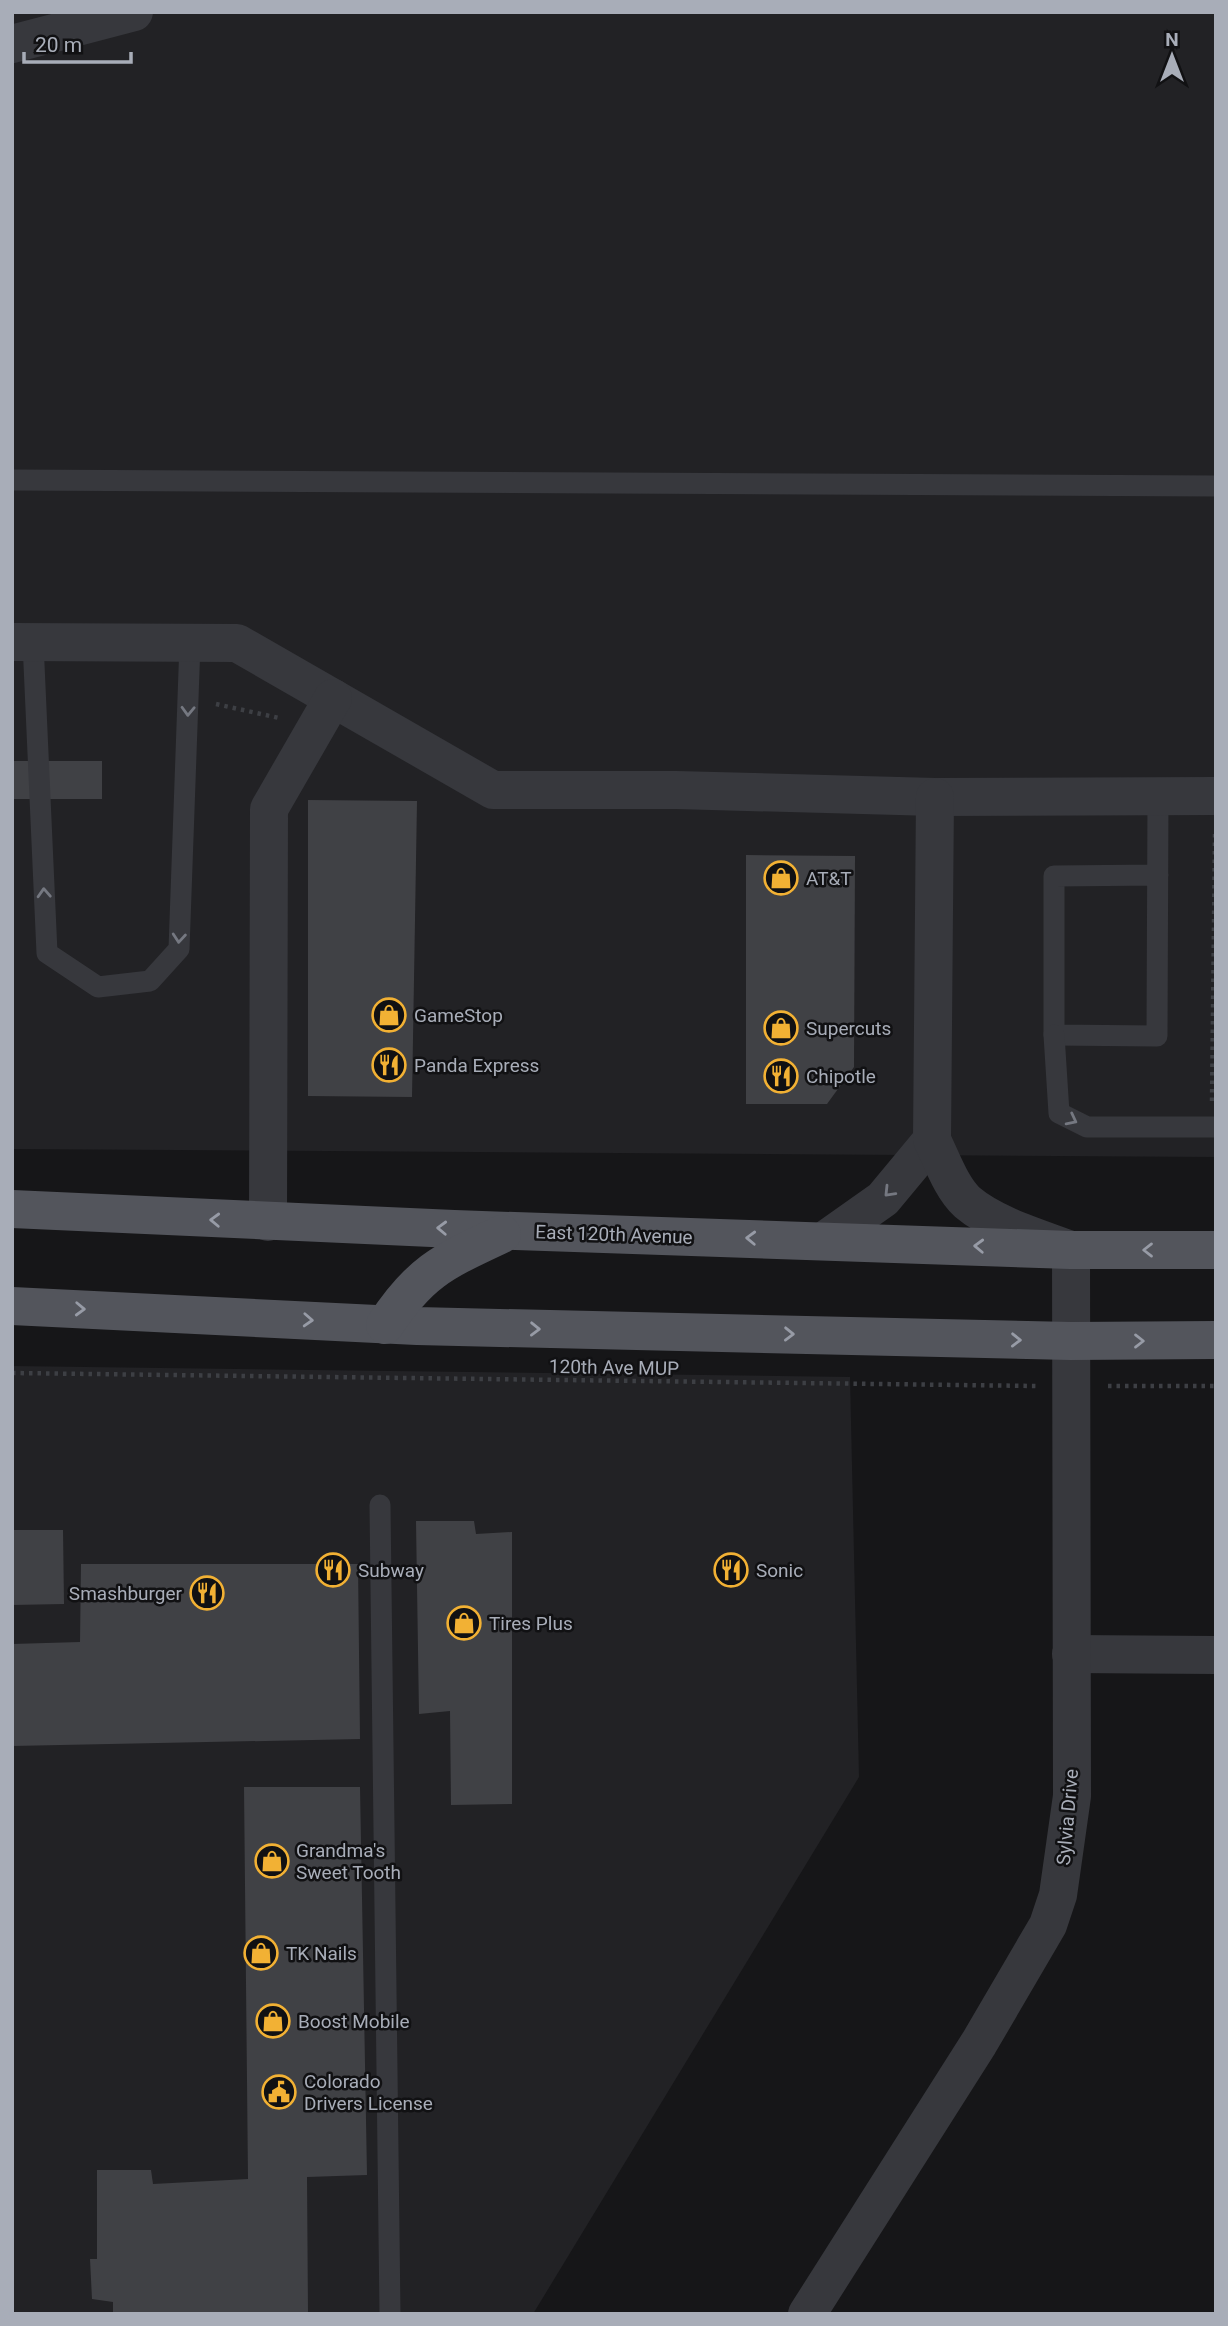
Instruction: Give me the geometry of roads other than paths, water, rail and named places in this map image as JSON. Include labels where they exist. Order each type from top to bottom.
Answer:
[{"type":"main road","name":"East 120th Avenue","points":[[12,1209],[511,1231],[1072,1250],[1216,1250]]},
{"type":"main road","points":[[385,1325],[417,1281],[439,1264],[511,1231]]},
{"type":"main road","points":[[12,1306],[385,1325],[1071,1341],[1216,1340]]},
{"type":"street","points":[[12,44],[134,12]]},
{"type":"street","points":[[23,642],[237,643],[493,790],[676,790],[935,797],[1158,796],[1215,811]]},
{"type":"street","points":[[268,1222],[269,809],[333,698]]},
{"type":"street","points":[[935,797],[932,1140],[954,1185],[968,1202],[1018,1231],[1072,1250]]},
{"type":"street","points":[[825,1240],[883,1199],[932,1140]]},
{"type":"street","name":"Sylvia Drive","points":[[807,2314],[979,2043],[1048,1925],[1060,1882],[1072,1796],[1072,1250]]},
{"type":"street","points":[[1071,1654],[1216,1655]]},
{"type":"lane","points":[[12,480],[1216,486]]},
{"type":"lane","points":[[23,642],[47,953],[98,987],[150,981],[179,949],[190,643]]},
{"type":"lane","points":[[1054,1035],[1157,1036],[1158,796]]},
{"type":"lane","points":[[1158,875],[1054,876],[1054,1035],[1059,1113],[1087,1127],[1214,1127]]},
{"type":"lane","points":[[380,1505],[390,2314]]},
{"type":"place","name":"AT&T","points":[[781,878]]},
{"type":"place","name":"GameStop","points":[[389,1015]]},
{"type":"place","name":"Supercuts","points":[[781,1028]]},
{"type":"place","name":"Panda Express","points":[[389,1065]]},
{"type":"place","name":"Chipotle","points":[[781,1076]]},
{"type":"place","name":"Subway","points":[[333,1570]]},
{"type":"place","name":"Sonic","points":[[731,1570]]},
{"type":"place","name":"Smashburger","points":[[207,1593]]},
{"type":"place","name":"Tires Plus","points":[[464,1623]]},
{"type":"place","name":"Grandma's Sweet Tooth","points":[[272,1861]]},
{"type":"place","name":"TK Nails","points":[[261,1953]]},
{"type":"place","name":"Boost Mobile","points":[[273,2021]]},
{"type":"place","name":"Colorado Drivers License","points":[[279,2092]]}]
